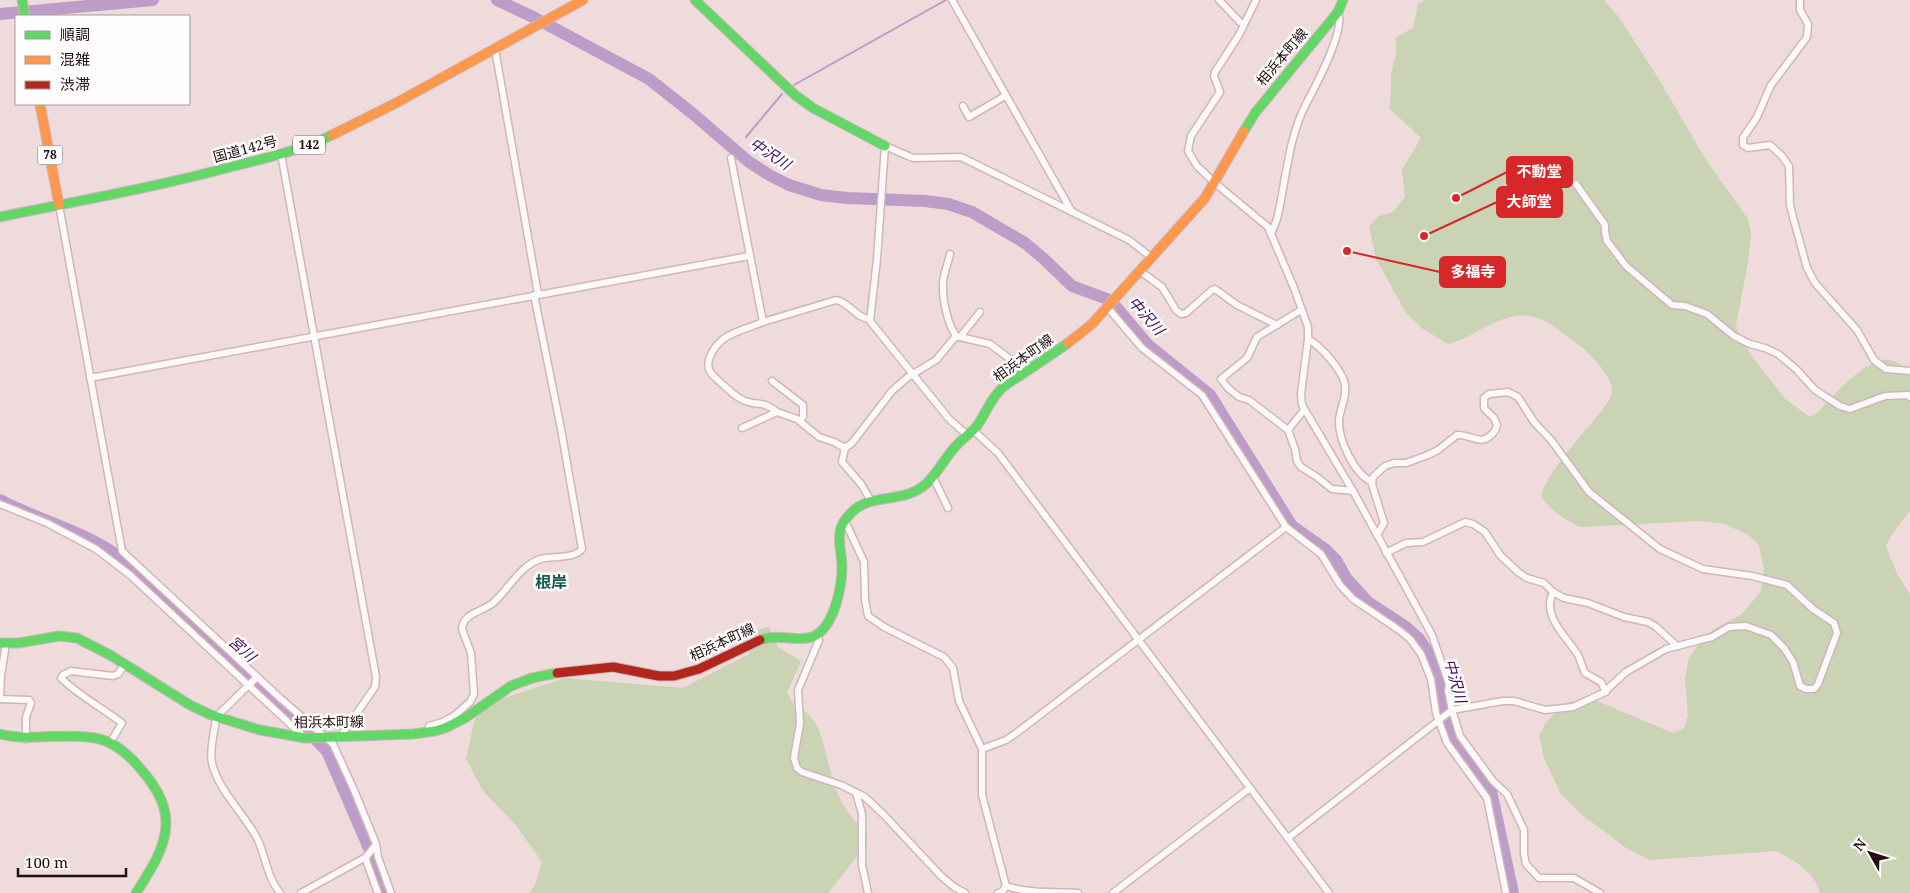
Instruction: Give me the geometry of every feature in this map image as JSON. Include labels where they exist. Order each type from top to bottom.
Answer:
[{"type":"main road","name":"国道142号","points":[[0,217],[182,180],[320,142],[398,102],[584,0]]},
{"type":"main road","points":[[695,0],[795,95],[813,108],[885,146]]},
{"type":"main road","name":"相浜本町線","points":[[845,521],[854,509],[871,501],[897,498],[922,487],[955,447],[970,433],[1002,388],[1081,334],[1111,304],[1205,198],[1255,113],[1338,12],[1343,0]]},
{"type":"main road","name":"78","points":[[40,105],[59,205]]},
{"type":"main road","points":[[817,635],[832,615],[839,593],[842,568],[840,538],[845,521]]},
{"type":"main road","name":"相浜本町線","points":[[3,644],[71,637],[92,645],[125,664],[189,705],[216,716],[276,734],[306,737],[340,737],[440,730],[453,725],[502,691],[526,680],[606,667],[660,675],[675,675],[709,666],[768,637],[806,638],[817,635]]},
{"type":"main road","points":[[0,734],[26,739],[80,736],[97,738],[123,750],[147,774],[162,798],[166,815],[166,834],[161,852],[136,893]]},
{"type":"street","points":[[952,0],[1072,212]]},
{"type":"street","points":[[1219,0],[1244,24]]},
{"type":"street","points":[[1256,0],[1228,54],[1215,72],[1214,76],[1220,92],[1191,136],[1188,151],[1197,166],[1268,227],[1308,327],[1301,394],[1304,410],[1353,492],[1435,642],[1449,684],[1450,711],[1460,736],[1491,777],[1492,782],[1507,794],[1524,830],[1524,854],[1529,869],[1539,878],[1574,878],[1600,893]]},
{"type":"street","points":[[1800,0],[1800,10],[1808,24],[1807,37],[1771,85],[1757,117],[1743,138],[1743,145],[1748,148],[1770,145],[1788,162],[1793,217],[1807,268],[1815,283],[1857,330],[1874,360],[1886,369],[1910,371]]},
{"type":"street","points":[[1271,234],[1277,219],[1298,122],[1331,52],[1339,18],[1338,12]]},
{"type":"street","points":[[428,732],[429,726],[454,716],[470,702],[474,694],[471,653],[462,630],[466,619],[494,602],[522,571],[533,562],[576,554],[582,549],[562,429],[536,295],[495,49]]},
{"type":"street","points":[[963,106],[969,117],[1005,96]]},
{"type":"street","points":[[1151,257],[1128,240],[961,157],[913,158],[885,146],[877,259],[869,319],[949,419],[998,454],[1329,893]]},
{"type":"street","points":[[281,154],[376,676],[375,687],[340,737]]},
{"type":"street","points":[[731,158],[763,322]]},
{"type":"street","points":[[1576,184],[1605,225],[1607,241],[1626,266],[1672,306],[1685,306],[1707,314],[1734,336],[1778,354],[1793,366],[1815,390],[1840,406],[1850,409],[1885,396],[1909,394],[1910,397]]},
{"type":"street","points":[[59,205],[122,551],[253,681],[306,737]]},
{"type":"street","points":[[950,254],[943,289],[946,313],[952,330],[958,336],[990,344],[1026,371]]},
{"type":"street","points":[[90,378],[749,256]]},
{"type":"street","points":[[1140,270],[1162,287],[1176,310],[1181,314],[1186,313],[1215,289],[1237,306],[1277,325]]},
{"type":"street","points":[[845,448],[819,437],[800,421],[777,412],[763,403],[745,401],[711,374],[707,368],[713,348],[719,341],[763,322],[836,300],[845,303],[862,318],[869,319]]},
{"type":"street","points":[[1111,304],[1142,348],[1202,395],[1286,528],[1321,554],[1340,585],[1353,599],[1393,625],[1416,646],[1427,665],[1436,712],[1441,719],[1447,743],[1487,798],[1506,893]]},
{"type":"street","points":[[1301,310],[1257,337],[1247,358],[1221,379],[1228,388],[1240,397],[1249,400],[1288,430],[1297,461],[1301,467],[1321,479],[1332,489],[1353,492]]},
{"type":"street","points":[[871,501],[862,484],[843,464],[842,458],[845,448],[852,443],[892,391],[912,374],[936,360],[980,312]]},
{"type":"street","points":[[1308,339],[1320,347],[1344,379],[1346,394],[1339,417],[1340,431],[1351,460],[1367,480],[1372,482]]},
{"type":"street","points":[[772,381],[803,405],[803,417],[800,421]]},
{"type":"street","points":[[1288,838],[1450,711],[1503,701],[1514,701],[1541,710],[1573,707],[1606,692],[1626,672],[1666,650],[1712,637],[1729,627],[1739,625],[1751,627],[1769,634],[1778,641],[1793,662],[1800,686],[1810,690],[1814,689],[1818,684],[1837,633],[1837,628],[1831,620],[1813,608],[1787,585],[1752,576],[1703,569],[1660,549],[1591,494],[1551,440],[1534,422],[1521,400],[1512,392],[1489,394],[1484,398],[1484,408],[1497,424],[1493,433],[1486,440],[1482,441],[1457,435],[1438,450],[1428,455],[1406,463],[1394,463],[1386,466],[1373,477],[1372,482],[1384,523],[1377,535]]},
{"type":"street","points":[[1288,430],[1304,410]]},
{"type":"street","points":[[742,428],[777,412]]},
{"type":"street","points":[[933,476],[948,508]]},
{"type":"street","points":[[0,504],[46,523],[96,548],[253,681],[333,744],[376,844],[367,856],[301,893]]},
{"type":"street","points":[[845,521],[864,562],[865,600],[868,616],[884,627],[939,654],[949,661],[955,672],[962,708],[982,748],[982,794],[1002,891],[1010,889],[1028,893],[1078,893]]},
{"type":"street","points":[[1386,553],[1406,543],[1423,542],[1465,522],[1480,528],[1500,555],[1527,578],[1544,583],[1553,592],[1564,598],[1588,603],[1624,617],[1648,622],[1677,646]]},
{"type":"street","points":[[982,748],[1006,740],[1015,734],[1286,528]]},
{"type":"street","points":[[1553,592],[1550,606],[1558,630],[1577,653],[1584,673],[1601,682],[1606,692]]},
{"type":"street","points":[[817,635],[819,640],[798,690],[800,723],[794,758],[795,764],[802,772],[840,784],[856,792],[871,803],[941,876],[965,893]]},
{"type":"street","points":[[3,644],[0,698],[29,700],[26,717],[26,739]]},
{"type":"street","points":[[110,743],[122,723],[61,678],[71,671],[113,676],[118,674],[125,664]]},
{"type":"street","points":[[253,681],[216,716],[212,759],[216,773],[258,841],[269,877],[280,893]]},
{"type":"street","points":[[1112,893],[1250,788]]},
{"type":"street","points":[[856,792],[862,814],[862,865],[868,893]]},
{"type":"street","points":[[374,847],[391,893]]},
{"type":"street","points":[[367,856],[367,864],[378,893]]},
{"type":"green space","points":[[1425,0],[1604,0],[1618,16],[1657,76],[1706,160],[1748,219],[1751,234],[1748,263],[1736,325],[1740,337],[1752,356],[1785,399],[1810,417],[1850,379],[1868,366],[1886,360],[1894,361],[1910,371],[1910,511],[1894,531],[1886,546],[1898,576],[1910,594],[1910,893],[1820,893],[1818,886],[1809,873],[1776,851],[1650,860],[1626,848],[1582,815],[1561,794],[1544,758],[1539,735],[1547,721],[1565,703],[1590,698],[1673,733],[1684,728],[1688,716],[1685,679],[1689,658],[1702,640],[1714,629],[1742,614],[1761,591],[1764,569],[1759,545],[1750,536],[1725,524],[1699,521],[1580,527],[1558,514],[1549,506],[1541,496],[1544,488],[1569,450],[1603,409],[1612,391],[1609,380],[1595,360],[1551,324],[1532,316],[1510,317],[1461,340],[1448,344],[1423,329],[1406,313],[1376,259],[1369,226],[1379,216],[1393,212],[1405,197],[1402,170],[1421,138],[1389,108],[1392,71],[1396,54],[1395,38],[1413,28],[1418,4]]},
{"type":"green space","points":[[769,627],[778,647],[801,661],[787,692],[795,707],[805,711],[813,719],[823,742],[836,790],[849,813],[867,833],[867,844],[828,893],[529,893],[535,885],[542,862],[515,824],[483,791],[466,759],[474,722],[483,705],[565,678],[683,688],[749,654],[752,631]]},
{"type":"waterway","name":"中沢川","points":[[0,14],[153,0]]},
{"type":"waterway","name":"中沢川","points":[[497,0],[533,17],[649,79],[749,162],[789,185],[821,195],[925,201],[948,204],[972,212],[1025,243],[1072,286],[1107,299],[1115,306],[1148,345],[1210,395],[1292,526],[1326,550],[1336,560],[1346,578],[1368,602],[1406,627],[1419,639],[1430,655],[1442,687],[1446,720],[1453,741],[1491,791],[1513,893]]},
{"type":"waterway","points":[[794,85],[946,0]]},
{"type":"waterway","points":[[746,137],[782,94]]},
{"type":"waterway","name":"中沢川","points":[[734,150],[737,147]]},
{"type":"waterway","name":"宮川","points":[[0,500],[87,538],[115,554],[303,726],[327,751],[375,862],[384,893]]},
{"type":"traffic: fast","points":[[22,0],[25,15]]},
{"type":"traffic: fast","points":[[695,0],[795,95],[813,108],[885,146]]},
{"type":"traffic: fast","points":[[1244,131],[1255,113],[1338,12],[1343,0]]},
{"type":"traffic: fast","points":[[0,217],[205,174],[284,153],[332,135]]},
{"type":"traffic: fast","points":[[760,640],[774,637],[801,639],[820,633],[831,617],[838,596],[842,566],[839,541],[840,532],[849,515],[868,503],[908,494],[918,490],[927,483],[955,447],[977,426],[1002,388],[1068,343]]},
{"type":"traffic: fast","points":[[0,643],[19,643],[59,636],[77,638],[110,655],[190,705],[211,715],[260,730],[305,738],[413,734],[435,731],[465,718],[511,686],[532,678],[557,673]]},
{"type":"traffic: fast","points":[[0,734],[24,737],[83,736],[95,738],[108,742],[120,749],[139,767],[153,784],[161,800],[166,830],[156,859],[136,893]]},
{"type":"traffic: slow","points":[[332,135],[398,102],[583,0]]},
{"type":"traffic: slow","points":[[40,105],[59,205]]},
{"type":"traffic: slow","points":[[1068,343],[1092,324],[1205,198],[1244,131]]},
{"type":"traffic: jam","points":[[557,673],[613,667],[659,676],[674,676],[699,669],[760,640]]},
{"type":"place","name":"不動堂","points":[[1456,198]]},
{"type":"place","name":"大師堂","points":[[1424,236]]},
{"type":"place","name":"多福寺","points":[[1347,251]]},
{"type":"district","name":"根岸","points":[[551,582]]}]
